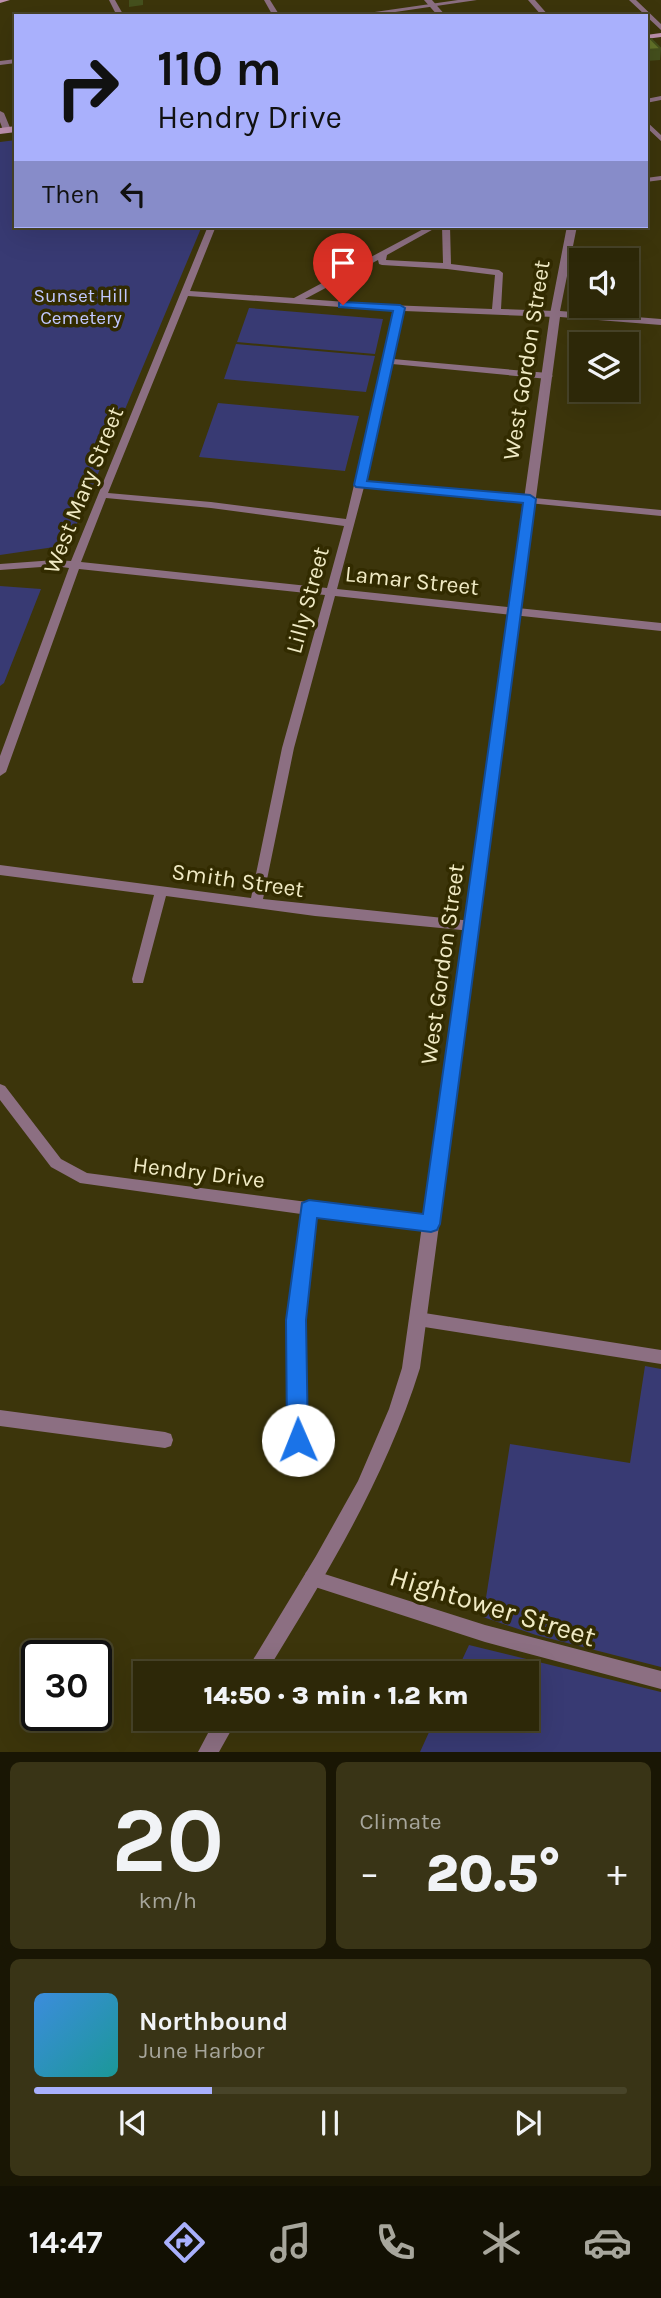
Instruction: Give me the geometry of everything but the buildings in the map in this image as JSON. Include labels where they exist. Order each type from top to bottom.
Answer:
[{"type":"main road","points":[[0,1],[6,0]]},
{"type":"street","points":[[362,14],[430,3],[474,0]]},
{"type":"street","points":[[531,0],[543,14]]},
{"type":"street","points":[[632,0],[646,14]]},
{"type":"street","points":[[648,15],[661,28]]},
{"type":"street","points":[[0,113],[7,130]]},
{"type":"street","name":"West Mary Street","points":[[0,772],[74,566],[211,228]]},
{"type":"street","points":[[415,228],[420,235]]},
{"type":"street","points":[[296,301],[432,228]]},
{"type":"street","points":[[446,228],[447,266]]},
{"type":"street","name":"West Gordon Street","points":[[262,1661],[374,1471],[399,1412],[411,1368],[555,314],[572,228]]},
{"type":"street","points":[[383,254],[382,262],[447,266],[499,273],[496,312]]},
{"type":"street","points":[[185,293],[661,322]]},
{"type":"street","name":"Lilly Street","points":[[256,903],[288,748],[360,485],[400,308]]},
{"type":"street","points":[[388,362],[548,376]]},
{"type":"street","points":[[360,485],[661,513]]},
{"type":"street","points":[[102,495],[211,505],[349,523]]},
{"type":"street","name":"Lamar Street","points":[[0,567],[55,564],[661,627]]},
{"type":"street","name":"Smith Street","points":[[0,870],[256,903],[472,926]]},
{"type":"street","points":[[138,979],[161,891]]},
{"type":"street","name":"Hendry Drive","points":[[0,1090],[56,1163],[85,1179],[431,1224]]},
{"type":"street","points":[[298,1440],[296,1320],[309,1209]]},
{"type":"street","points":[[418,1319],[661,1357]]},
{"type":"street","points":[[0,1418],[165,1440]]},
{"type":"street","name":"Hightower Street","points":[[312,1578],[562,1657],[661,1680]]},
{"type":"street","points":[[208,1752],[220,1731]]},
{"type":"green space","name":"Sunset Hill Cemetery","points":[[14,140],[14,228],[201,228],[68,545],[0,555],[0,142]]},
{"type":"green space","points":[[249,308],[383,319],[375,354],[237,342]]},
{"type":"green space","points":[[236,344],[375,356],[366,392],[224,379]]},
{"type":"green space","points":[[218,403],[359,416],[345,471],[199,457]]},
{"type":"green space","points":[[0,586],[41,589],[4,683],[0,686]]},
{"type":"green space","points":[[645,1366],[661,1369],[661,1667],[536,1635],[483,1617],[510,1444],[630,1463]]},
{"type":"green space","points":[[469,1645],[534,1661],[462,1661]]},
{"type":"green space","points":[[539,1662],[661,1692],[661,1752],[420,1752],[430,1731],[539,1731]]},
{"type":"route","points":[[298,1440],[296,1320],[309,1209],[431,1224],[530,499],[360,485],[400,308],[343,305]]}]
